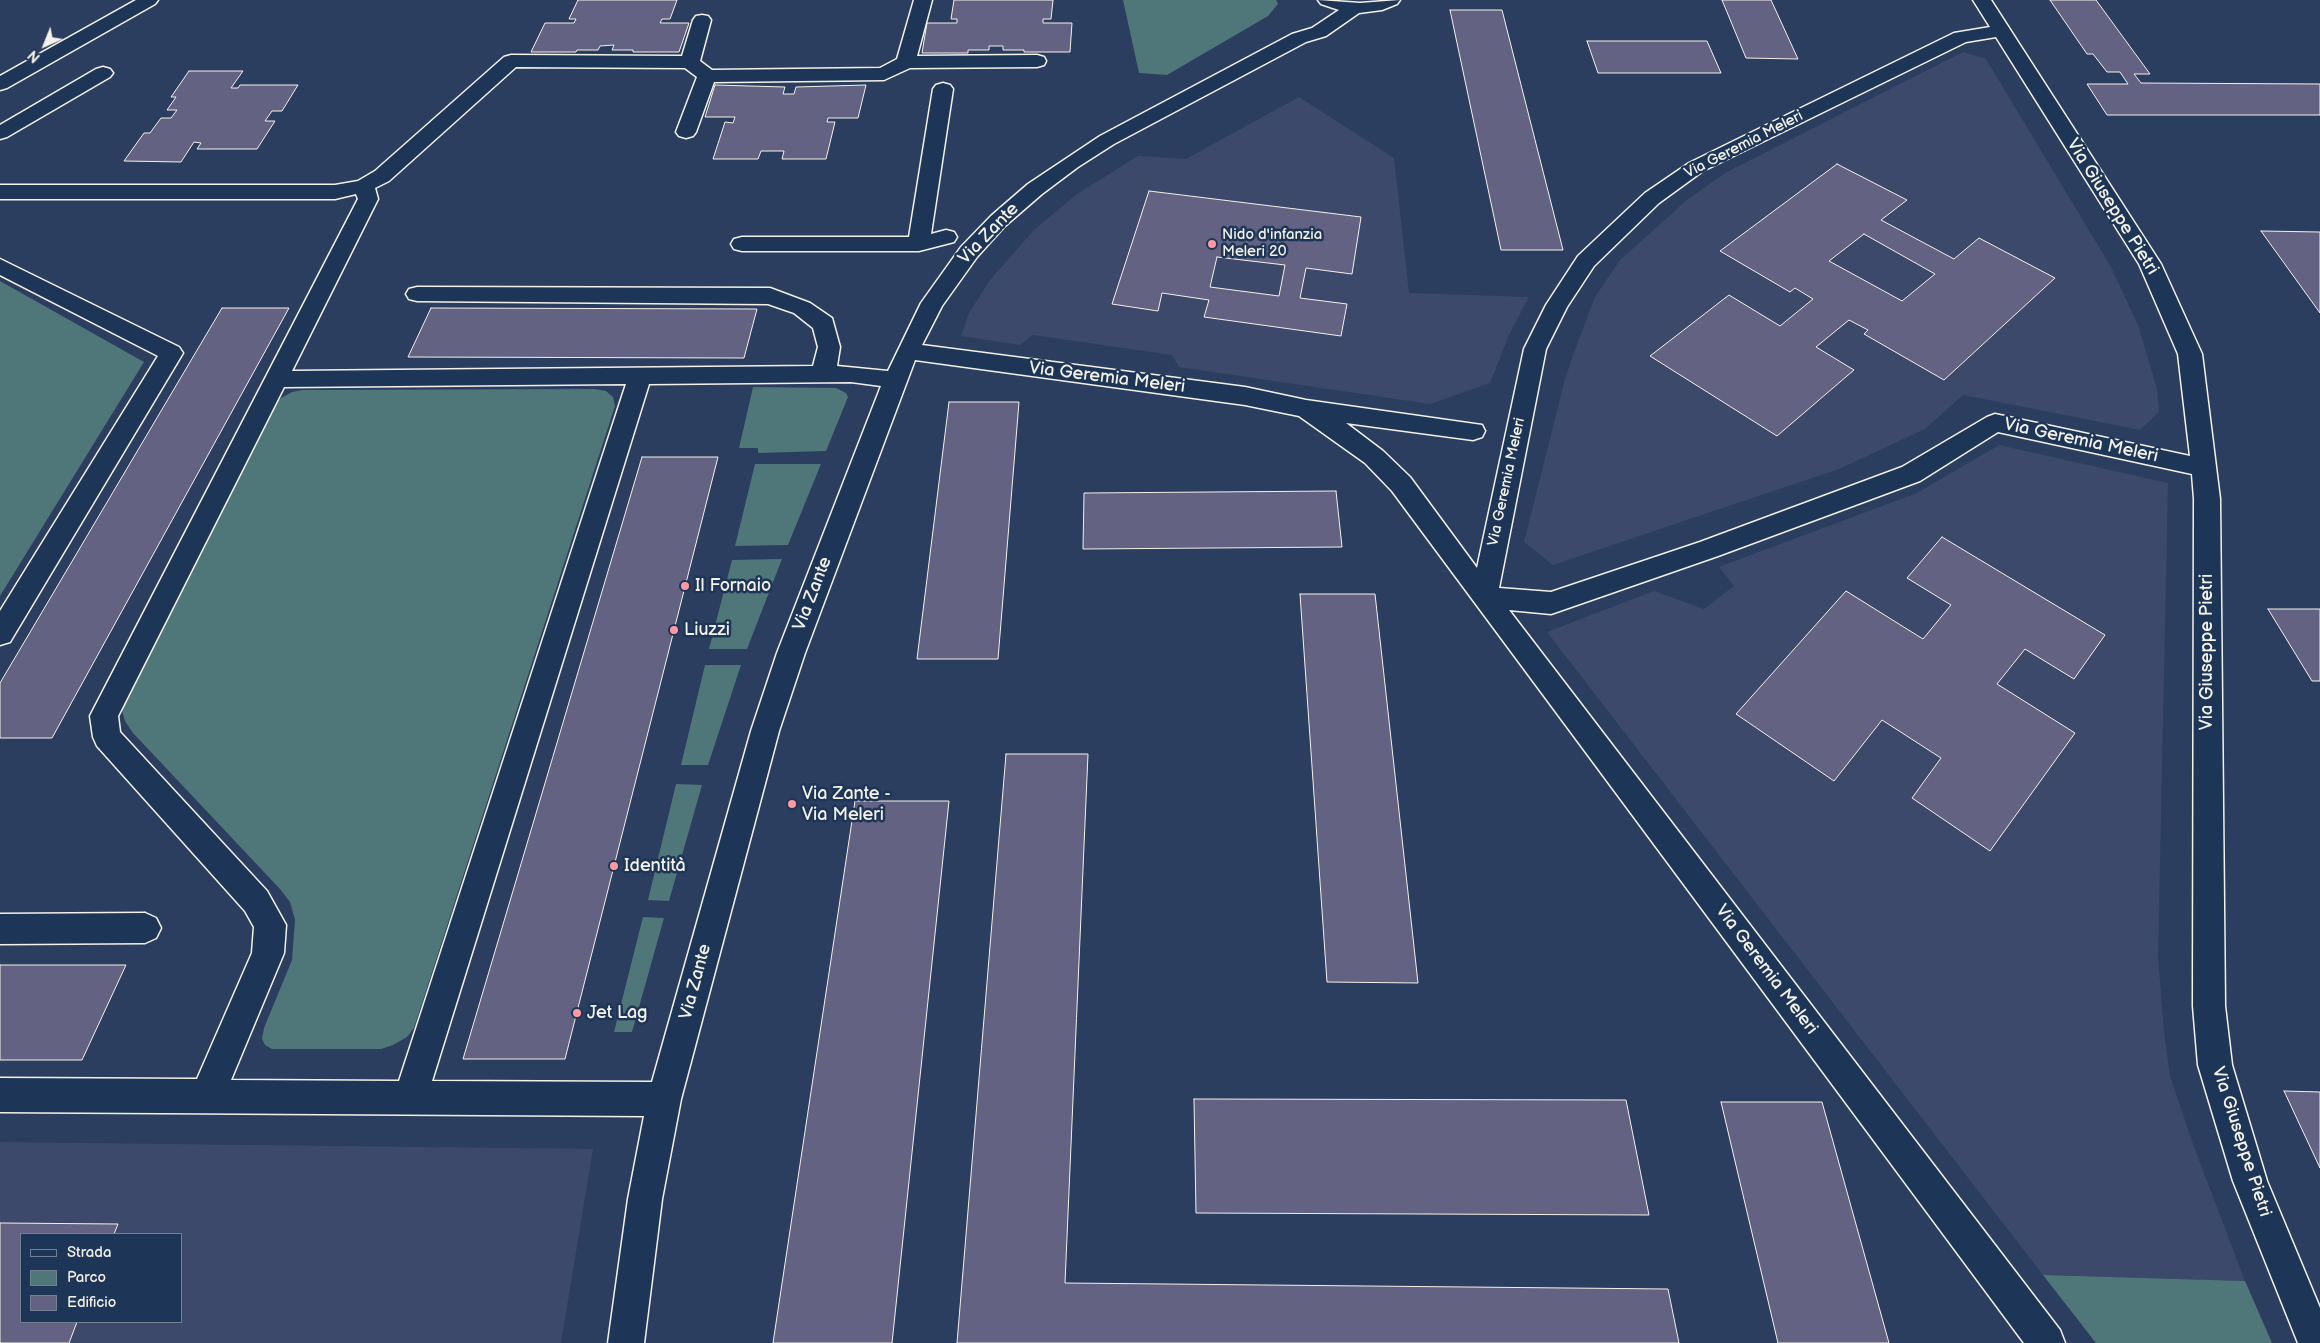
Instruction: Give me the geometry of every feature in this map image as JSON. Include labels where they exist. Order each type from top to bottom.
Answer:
[{"type":"street","points":[[0,84],[149,0]]},
{"type":"street","points":[[906,62],[922,0]]},
{"type":"street","name":"Via Zante","points":[[1299,38],[1326,0],[1355,8],[1376,6],[1391,0]]},
{"type":"street","name":"Via Giuseppe Pietri","points":[[1982,0],[2150,264],[2190,354],[2205,468],[2207,499],[2209,1006],[2215,1065],[2250,1181],[2316,1343]]},
{"type":"street","name":"Via Zante","points":[[626,1343],[645,1199],[664,1099],[765,731],[791,653],[907,351],[932,304],[969,252],[998,221],[1035,189],[1107,140],[1299,38],[1319,32],[1355,8]]},
{"type":"street","points":[[690,62],[702,20]]},
{"type":"street","name":"Via Geremia Meleri","points":[[1484,597],[1535,349],[1552,313],[1586,261],[1652,198],[1696,167],[1961,37],[2001,31]]},
{"type":"street","points":[[0,192],[335,192],[364,186],[382,176],[511,61],[690,62],[707,76],[884,74],[906,62],[1037,61]]},
{"type":"street","points":[[0,133],[103,73]]},
{"type":"street","points":[[686,132],[707,76]]},
{"type":"street","points":[[919,244],[943,89]]},
{"type":"street","points":[[208,1096],[268,953],[270,925],[256,901],[107,737],[104,716],[278,379],[368,199],[364,186]]},
{"type":"street","points":[[742,244],[919,244],[946,237]]},
{"type":"street","points":[[0,266],[171,353],[0,634]]},
{"type":"street","points":[[417,294],[770,296],[802,308],[824,324],[829,347],[823,374]]},
{"type":"street","name":"Via Geremia Meleri","points":[[907,351],[1245,396],[1306,409],[1473,431]]},
{"type":"street","points":[[278,379],[851,374],[896,380]]},
{"type":"street","points":[[410,1098],[640,376]]},
{"type":"street","name":"Via Geremia Meleri","points":[[1306,409],[1340,431],[1374,457],[1401,484],[1484,597],[2047,1343]]},
{"type":"street","name":"Via Geremia Meleri","points":[[1484,597],[1551,603],[1709,549],[1911,474],[1993,424],[2205,468]]},
{"type":"street","points":[[0,929],[145,928]]},
{"type":"street","points":[[0,1095],[664,1099]]},
{"type":"shaded area","points":[[1963,52],[1986,59],[2111,267],[2138,325],[2157,389],[2159,412],[2140,430],[1963,395],[1925,429],[1839,469],[1553,565],[1524,542],[1565,379],[1595,297],[1620,260],[1687,200],[1725,173]]},
{"type":"shaded area","name":"Nido d'infanzia Meleri 20","points":[[1299,97],[1394,158],[1409,293],[1529,297],[1509,335],[1490,383],[1430,404],[1179,367],[1172,355],[1033,335],[1020,345],[961,336],[969,313],[990,280],[1034,230],[1077,194],[1138,156],[1186,159]]},
{"type":"shaded area","points":[[1999,445],[2168,483],[2158,957],[2164,1032],[2170,1076],[2194,1147],[2245,1281],[2043,1275],[1547,632],[1654,591],[1704,609],[1734,586],[1719,567],[1917,493]]},
{"type":"shaded area","points":[[0,1142],[593,1149],[561,1343],[0,1343]]},
{"type":"green space","points":[[1123,0],[1276,0],[1278,4],[1268,16],[1167,75],[1139,73]]},
{"type":"green space","points":[[0,281],[144,362],[0,596]]},
{"type":"green space","points":[[753,387],[836,388],[846,393],[848,397],[826,451],[758,453],[758,448],[739,448]]},
{"type":"green space","points":[[594,389],[606,391],[613,397],[615,406],[414,1028],[407,1037],[381,1049],[272,1049],[265,1045],[262,1039],[264,1028],[292,960],[295,920],[290,902],[280,889],[133,733],[125,721],[121,707],[125,692],[275,404],[281,398],[292,392],[303,390]]},
{"type":"green space","points":[[755,464],[821,464],[788,545],[735,546]]},
{"type":"green space","points":[[782,559],[747,649],[709,649],[732,560]]},
{"type":"green space","points":[[705,665],[741,665],[708,765],[681,765]]},
{"type":"green space","points":[[676,784],[702,785],[669,901],[648,900]]},
{"type":"green space","points":[[643,917],[664,918],[632,1032],[614,1032]]},
{"type":"green space","points":[[2043,1275],[2245,1281],[2272,1343],[2096,1343]]},
{"type":"building","points":[[578,0],[677,0],[670,19],[662,19],[660,23],[689,23],[679,52],[612,50],[614,45],[600,46],[598,50],[577,50],[576,52],[531,52],[545,23],[574,23],[576,19],[569,19]]},
{"type":"building","points":[[954,0],[1053,0],[1051,19],[1043,19],[1043,23],[1072,23],[1070,52],[1024,52],[1024,50],[1003,50],[1003,46],[989,46],[989,50],[968,50],[968,53],[922,53],[927,23],[957,23],[957,19],[951,19]]},
{"type":"building","points":[[1722,0],[1771,0],[1798,59],[1746,58]]},
{"type":"building","points":[[2050,0],[2096,0],[2150,74],[2134,74],[2141,83],[2320,84],[2320,115],[2107,115],[2087,84],[2128,84],[2120,72],[2107,72],[2093,54],[2087,54]]},
{"type":"building","points":[[1450,10],[1502,10],[1563,250],[1501,250]]},
{"type":"building","points":[[1587,41],[1707,41],[1721,73],[1598,73]]},
{"type":"building","points":[[189,71],[243,71],[231,88],[238,88],[240,85],[298,85],[282,111],[272,111],[265,121],[275,121],[257,149],[197,149],[201,143],[194,142],[181,162],[124,161],[144,133],[150,133],[161,118],[171,118],[177,110],[167,110],[176,97],[171,97]]},
{"type":"building","points":[[715,85],[785,87],[783,94],[794,94],[796,87],[866,85],[858,118],[828,118],[827,122],[835,122],[826,159],[782,159],[784,151],[761,151],[758,159],[713,159],[725,122],[733,123],[735,117],[705,117]]},
{"type":"building","points":[[1837,164],[1907,200],[1881,220],[1954,259],[1979,238],[2055,278],[1944,380],[1864,334],[1868,330],[1849,320],[1816,347],[1854,370],[1777,436],[1650,356],[1729,295],[1780,326],[1813,299],[1795,288],[1790,292],[1720,251]],"holes":[[[1864,234],[1935,274],[1902,301],[1829,261]]]},
{"type":"building","points":[[1149,191],[1361,217],[1352,274],[1306,268],[1300,298],[1347,304],[1341,336],[1204,317],[1209,300],[1162,293],[1158,311],[1112,304]],"holes":[[[1217,257],[1285,265],[1279,296],[1210,287]]]},
{"type":"building","points":[[2261,231],[2320,232],[2320,313]]},
{"type":"building","points":[[222,308],[289,308],[52,738],[0,738],[0,683]]},
{"type":"building","points":[[431,308],[757,309],[744,358],[408,357]]},
{"type":"building","points":[[949,402],[1019,402],[998,659],[917,659]]},
{"type":"building","points":[[642,457],[718,457],[565,1059],[463,1059]]},
{"type":"building","points":[[1336,491],[1342,547],[1083,549],[1084,493]]},
{"type":"building","points":[[1942,537],[2105,635],[2074,679],[2025,649],[1997,684],[2075,733],[1990,851],[1912,798],[1941,758],[1882,720],[1834,781],[1736,714],[1846,591],[1923,639],[1951,605],[1907,578]]},
{"type":"building","points":[[1300,594],[1375,594],[1418,983],[1327,982]]},
{"type":"building","points":[[2268,609],[2320,609],[2320,681],[2312,681]]},
{"type":"building","points":[[1006,754],[1088,754],[1065,1283],[1668,1289],[1679,1343],[957,1343]]},
{"type":"building","points":[[855,801],[949,801],[892,1343],[773,1343]]},
{"type":"building","points":[[0,965],[126,965],[82,1060],[0,1060]]},
{"type":"building","points":[[2284,1091],[2320,1092],[2320,1168]]},
{"type":"building","points":[[1194,1099],[1626,1100],[1649,1215],[1196,1213]]},
{"type":"building","points":[[1721,1102],[1822,1102],[1889,1343],[1778,1343]]},
{"type":"building","points":[[0,1223],[118,1224],[114,1233],[20,1233],[20,1323],[77,1323],[69,1343],[0,1343]]},
{"type":"place","name":"Nido d'infanzia Meleri 20","points":[[1212,244]]},
{"type":"place","name":"Il Fornaio","points":[[685,586]]},
{"type":"place","name":"Liuzzi","points":[[674,630]]},
{"type":"place","name":"Via Zante - Via Meleri","points":[[792,804]]},
{"type":"place","name":"Identità","points":[[614,866]]},
{"type":"place","name":"Jet Lag","points":[[577,1013]]}]
